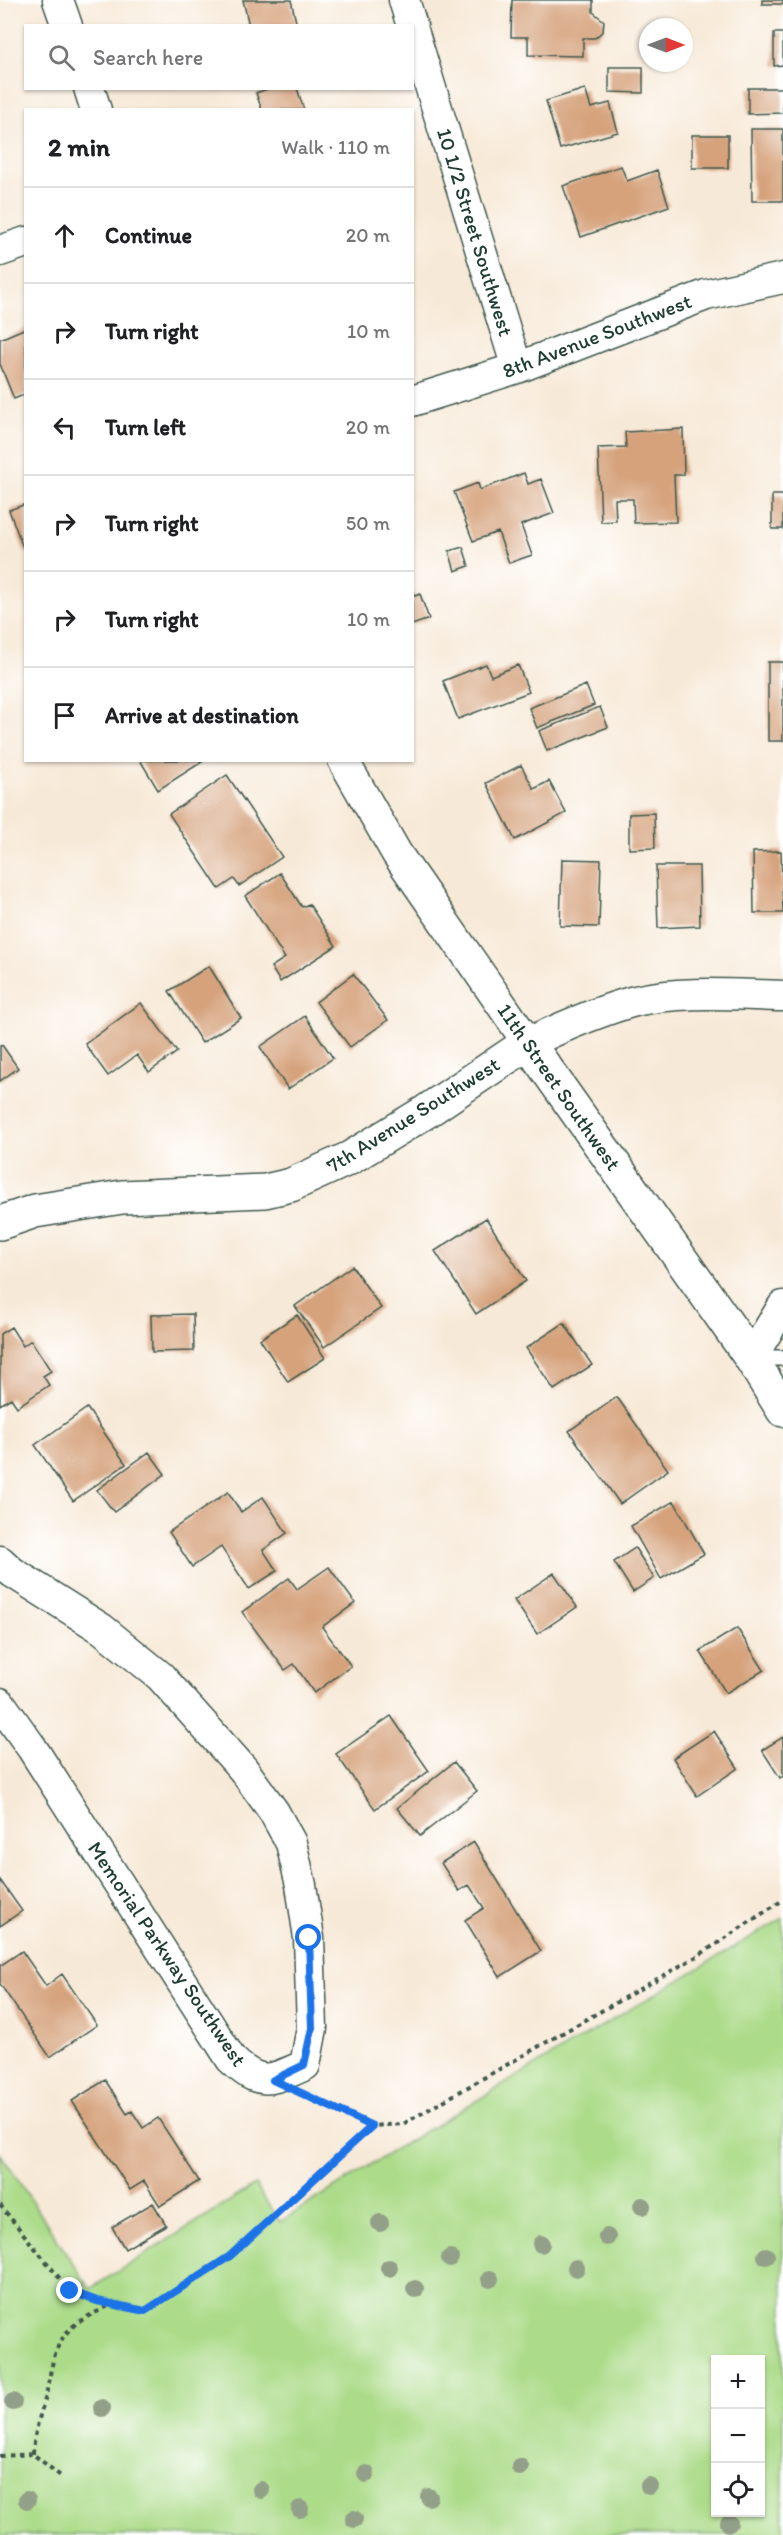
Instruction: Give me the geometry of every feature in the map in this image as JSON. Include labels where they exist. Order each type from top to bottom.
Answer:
[{"type":"street","points":[[58,0],[66,24]]},
{"type":"street","name":"10 1/2 Street Southwest","points":[[404,0],[411,24]]},
{"type":"street","name":"10 1/2 Street Southwest","points":[[414,33],[517,368]]},
{"type":"street","points":[[89,90],[95,108]]},
{"type":"street","points":[[0,251],[24,243]]},
{"type":"street","name":"8th Avenue Southwest","points":[[414,399],[517,368],[706,295],[783,278]]},
{"type":"street","name":"11th Street Southwest","points":[[344,762],[397,854],[751,1358],[783,1410]]},
{"type":"street","name":"7th Avenue Southwest","points":[[0,1223],[35,1211],[122,1197],[265,1191],[291,1185],[350,1158],[427,1111],[528,1043],[562,1027],[638,1001],[699,994],[783,996]]},
{"type":"street","points":[[751,1358],[783,1306]]},
{"type":"street","points":[[0,1561],[12,1572],[102,1629],[160,1676],[243,1769],[274,1812],[291,1843],[302,1886],[309,1938],[312,2028],[304,2065],[273,2080]]},
{"type":"street","name":"Memorial Parkway Southwest","points":[[0,1703],[32,1748],[231,2059],[247,2074],[273,2080]]},
{"type":"lane","points":[[751,1358],[783,1358]]},
{"type":"path","points":[[273,2080],[372,2126],[403,2124],[435,2108],[701,1954],[783,1900]]},
{"type":"path","points":[[0,2205],[70,2291],[145,2311],[230,2256],[372,2126]]},
{"type":"path","points":[[33,2454],[34,2431],[59,2346],[69,2329],[112,2304]]},
{"type":"path","points":[[0,2457],[33,2454],[63,2478]]},
{"type":"green space","points":[[783,1918],[783,2535],[0,2535],[0,2153],[90,2289],[255,2185],[280,2222],[407,2142]]},
{"type":"building","points":[[243,0],[291,0],[297,24],[249,24]]},
{"type":"building","points":[[512,0],[593,0],[593,12],[604,21],[603,31],[595,38],[583,38],[583,56],[528,55],[528,37],[511,37]]},
{"type":"building","points":[[762,0],[783,0],[783,4],[762,4]]},
{"type":"building","points":[[774,33],[783,33],[783,65],[774,66]]},
{"type":"building","points":[[609,67],[639,67],[639,72],[643,72],[643,93],[609,92]]},
{"type":"building","points":[[748,88],[783,88],[783,113],[748,114]]},
{"type":"building","points":[[585,89],[591,108],[610,103],[618,132],[560,149],[546,101]]},
{"type":"building","points":[[264,90],[298,90],[303,108],[261,108],[256,93]]},
{"type":"building","points":[[751,129],[783,129],[783,201],[752,201]]},
{"type":"building","points":[[692,135],[728,135],[728,168],[692,168]]},
{"type":"building","points":[[621,166],[627,181],[657,170],[669,206],[581,237],[563,186]]},
{"type":"building","points":[[24,329],[24,395],[14,399],[0,364],[0,339]]},
{"type":"building","points":[[683,429],[684,475],[674,475],[676,522],[634,523],[633,499],[615,499],[616,521],[601,522],[598,448],[626,447],[625,432]]},
{"type":"building","points":[[524,473],[528,484],[541,479],[554,513],[521,525],[532,555],[509,563],[498,532],[473,541],[454,492],[478,483],[480,490]]},
{"type":"building","points":[[772,495],[783,495],[783,529],[772,529]]},
{"type":"building","points":[[24,505],[24,550],[9,510]]},
{"type":"building","points":[[463,547],[469,566],[455,571],[449,551]]},
{"type":"building","points":[[414,594],[420,594],[429,619],[414,624]]},
{"type":"building","points":[[768,662],[783,662],[783,741],[768,741]]},
{"type":"building","points":[[486,664],[491,676],[518,665],[529,692],[458,719],[443,681]]},
{"type":"building","points":[[586,685],[594,705],[537,728],[529,708]]},
{"type":"building","points":[[600,707],[608,727],[547,751],[539,731]]},
{"type":"building","points":[[141,762],[202,762],[158,790]]},
{"type":"building","points":[[521,765],[534,789],[549,781],[566,813],[515,840],[486,783]]},
{"type":"building","points":[[227,775],[282,857],[239,886],[234,879],[219,889],[169,814]]},
{"type":"building","points":[[654,813],[655,848],[629,849],[629,814]]},
{"type":"building","points":[[781,851],[783,913],[754,913],[753,852]]},
{"type":"building","points":[[562,859],[601,860],[599,927],[560,926]]},
{"type":"building","points":[[656,866],[699,866],[700,926],[658,928]]},
{"type":"building","points":[[280,873],[302,907],[309,904],[336,946],[280,982],[271,967],[285,958],[245,896]]},
{"type":"building","points":[[209,966],[241,1018],[202,1043],[169,991]]},
{"type":"building","points":[[353,974],[388,1020],[350,1047],[316,1002]]},
{"type":"building","points":[[141,1003],[177,1052],[149,1072],[137,1055],[108,1076],[85,1044]]},
{"type":"building","points":[[305,1016],[333,1058],[288,1089],[260,1047]]},
{"type":"building","points":[[2,1045],[18,1068],[0,1081],[0,1046]]},
{"type":"building","points":[[486,1218],[526,1281],[476,1314],[435,1251]]},
{"type":"building","points":[[352,1266],[381,1308],[324,1347],[295,1306]]},
{"type":"building","points":[[193,1314],[194,1351],[152,1352],[151,1315]]},
{"type":"building","points":[[297,1315],[325,1358],[288,1382],[260,1339]]},
{"type":"building","points":[[564,1323],[592,1365],[554,1390],[526,1348]]},
{"type":"building","points":[[11,1327],[23,1346],[31,1340],[51,1371],[43,1376],[49,1385],[17,1407],[11,1398],[0,1405],[0,1334]]},
{"type":"building","points":[[617,1397],[668,1470],[620,1504],[569,1431]]},
{"type":"building","points":[[87,1408],[126,1464],[73,1501],[35,1445]]},
{"type":"building","points":[[149,1452],[165,1474],[114,1512],[97,1490]]},
{"type":"building","points":[[228,1492],[241,1512],[263,1497],[287,1533],[263,1550],[277,1571],[249,1589],[221,1547],[192,1567],[169,1532]]},
{"type":"building","points":[[674,1501],[704,1554],[661,1579],[631,1526]]},
{"type":"building","points":[[635,1548],[654,1578],[633,1592],[614,1562]]},
{"type":"building","points":[[329,1567],[355,1603],[322,1627],[351,1666],[314,1693],[294,1664],[285,1670],[242,1612],[289,1578],[297,1589]]},
{"type":"building","points":[[554,1573],[577,1607],[537,1634],[514,1600]]},
{"type":"building","points":[[737,1628],[764,1670],[726,1693],[700,1651]]},
{"type":"building","points":[[391,1716],[429,1771],[375,1809],[336,1754]]},
{"type":"building","points":[[714,1731],[738,1768],[697,1796],[673,1758]]},
{"type":"building","points":[[783,1737],[783,1776],[780,1778],[762,1750]]},
{"type":"building","points":[[454,1762],[477,1791],[420,1836],[397,1808]]},
{"type":"building","points":[[474,1842],[541,1951],[500,1977],[465,1920],[484,1908],[469,1885],[459,1891],[441,1863]]},
{"type":"building","points":[[0,1880],[22,1911],[0,1926]]},
{"type":"building","points":[[22,1951],[46,1986],[62,1974],[97,2025],[50,2057],[0,1984],[0,1966]]},
{"type":"building","points":[[105,2080],[127,2114],[132,2111],[143,2128],[158,2118],[199,2181],[160,2206],[144,2181],[130,2190],[72,2101]]},
{"type":"building","points":[[153,2203],[166,2225],[125,2249],[112,2227]]},
{"type":"route","points":[[70,2291],[97,2301],[145,2311],[230,2256],[372,2126],[345,2116],[273,2080],[304,2065],[312,2028],[309,1938]]}]
